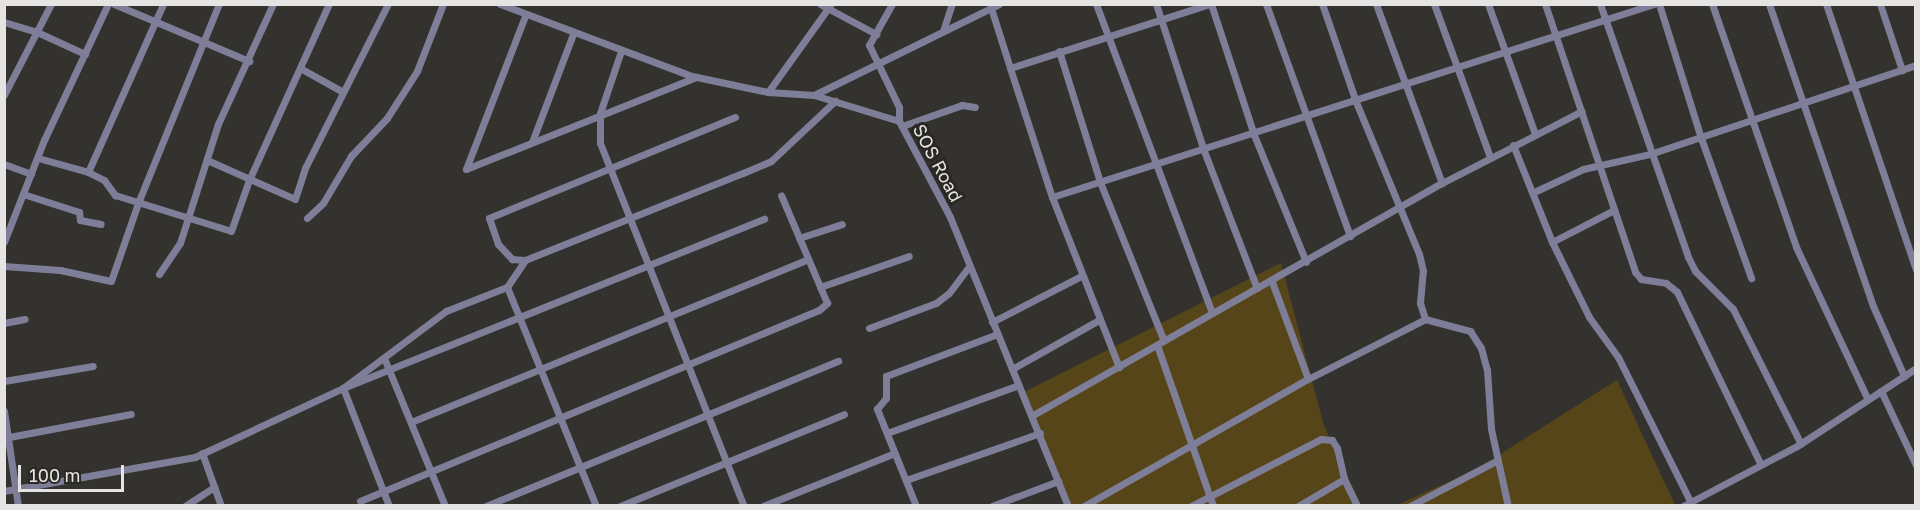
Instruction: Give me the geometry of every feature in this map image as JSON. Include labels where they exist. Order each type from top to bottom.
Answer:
[{"type":"street","points":[[4,95],[51,4]]},
{"type":"street","points":[[4,242],[31,174],[108,4]]},
{"type":"street","points":[[114,4],[249,61]]},
{"type":"street","points":[[88,172],[163,4]]},
{"type":"street","points":[[4,266],[60,270],[111,281],[138,203],[219,4]]},
{"type":"street","points":[[159,274],[171,261],[189,219],[219,124],[273,4]]},
{"type":"street","points":[[38,158],[88,172],[104,180],[115,195],[231,231],[249,180],[328,4]]},
{"type":"street","points":[[207,160],[295,199],[305,168],[388,4]]},
{"type":"street","points":[[307,218],[323,202],[351,156],[387,118],[417,71],[443,4]]},
{"type":"street","name":"SOS Road","points":[[500,4],[573,34],[696,77],[768,92],[814,95],[900,123],[950,217],[968,268],[1033,415],[1068,506]]},
{"type":"street","points":[[820,4],[876,34]]},
{"type":"street","points":[[892,4],[870,45],[899,107],[900,123],[962,105],[975,107]]},
{"type":"street","points":[[943,31],[952,4]]},
{"type":"street","points":[[814,95],[876,62],[999,4]]},
{"type":"street","points":[[1096,4],[1153,165],[1212,313]]},
{"type":"street","points":[[1156,4],[1204,151],[1257,288]]},
{"type":"street","points":[[1010,68],[1210,4],[1254,135],[1306,262]]},
{"type":"street","points":[[1266,4],[1305,118],[1350,236]]},
{"type":"street","points":[[1322,4],[1356,102],[1423,271],[1420,303],[1425,319]]},
{"type":"street","points":[[1376,4],[1442,183]]},
{"type":"street","points":[[1434,4],[1456,70],[1490,157]]},
{"type":"street","points":[[1488,4],[1535,134]]},
{"type":"street","points":[[1545,4],[1635,272],[1641,279],[1666,283],[1689,313],[1761,465]]},
{"type":"street","points":[[1600,4],[1650,154],[1695,272],[1733,309],[1801,444]]},
{"type":"street","points":[[1052,197],[1254,135],[1654,4]]},
{"type":"street","points":[[1659,4],[1701,138],[1751,278]]},
{"type":"street","points":[[1712,4],[1796,247],[1867,399]]},
{"type":"street","points":[[1769,4],[1801,103],[1873,306],[1904,376]]},
{"type":"street","points":[[1826,4],[1916,270]]},
{"type":"street","points":[[1880,4],[1902,70]]},
{"type":"street","points":[[768,92],[829,7]]},
{"type":"street","points":[[991,8],[1052,197],[1081,276],[1119,367]]},
{"type":"street","points":[[525,16],[466,169],[696,77]]},
{"type":"street","points":[[4,22],[37,32],[85,54]]},
{"type":"street","points":[[532,142],[573,34]]},
{"type":"street","points":[[621,51],[599,115],[600,143],[744,506]]},
{"type":"street","points":[[1059,51],[1100,182],[1164,341]]},
{"type":"street","points":[[1534,192],[1583,169],[1650,154],[1916,65]]},
{"type":"street","points":[[300,68],[343,92]]},
{"type":"street","points":[[735,117],[489,218],[498,244],[516,261],[525,260],[771,161],[835,101]]},
{"type":"street","points":[[1033,415],[1212,313],[1272,282],[1442,183],[1582,111]]},
{"type":"street","points":[[1513,145],[1534,192],[1552,242],[1589,317],[1618,357],[1690,501]]},
{"type":"street","points":[[4,164],[31,174]]},
{"type":"street","points":[[23,194],[79,212],[80,220],[101,224]]},
{"type":"street","points":[[360,501],[819,310],[827,303],[781,195]]},
{"type":"street","points":[[1552,242],[1614,210]]},
{"type":"street","points":[[4,491],[183,461],[343,388],[520,319],[764,219]]},
{"type":"street","points":[[799,238],[842,224]]},
{"type":"street","points":[[820,287],[909,256]]},
{"type":"street","points":[[411,422],[808,259]]},
{"type":"street","points":[[343,388],[446,311],[507,287],[525,260]]},
{"type":"street","points":[[869,328],[936,303],[950,292],[968,268]]},
{"type":"street","points":[[992,322],[1081,276]]},
{"type":"street","points":[[1272,282],[1308,379]]},
{"type":"street","points":[[507,287],[596,506]]},
{"type":"street","points":[[4,323],[25,319]]},
{"type":"street","points":[[1084,506],[1308,379],[1425,319],[1470,331],[1482,348],[1498,460],[1508,506]]},
{"type":"street","points":[[1012,369],[1099,320]]},
{"type":"street","points":[[913,504],[906,480],[877,409],[888,390],[886,376],[997,334]]},
{"type":"street","points":[[1157,345],[1213,506]]},
{"type":"street","points":[[384,357],[445,506]]},
{"type":"street","points":[[486,506],[580,465],[838,361]]},
{"type":"street","points":[[4,381],[93,366]]},
{"type":"street","points":[[1683,506],[1801,444],[1916,368]]},
{"type":"street","points":[[887,433],[1019,385]]},
{"type":"street","points":[[343,388],[389,506]]},
{"type":"street","points":[[1881,391],[1916,465]]},
{"type":"street","points":[[4,411],[6,438],[18,506]]},
{"type":"street","points":[[6,438],[131,414]]},
{"type":"street","points":[[620,506],[844,414]]},
{"type":"street","points":[[906,480],[1040,433]]},
{"type":"street","points":[[1191,506],[1321,439],[1332,440],[1342,462],[1344,479],[1356,506]]},
{"type":"street","points":[[202,453],[221,506]]},
{"type":"street","points":[[763,506],[895,453]]},
{"type":"street","points":[[1410,506],[1498,460]]},
{"type":"street","points":[[1298,506],[1344,479]]},
{"type":"street","points":[[992,506],[1058,481]]},
{"type":"street","points":[[184,506],[214,487]]},
{"type":"shaded area","points":[[1281,263],[1324,426],[1361,505],[1066,505],[1024,392]]},
{"type":"shaded area","points":[[1617,380],[1675,505],[1395,506],[1475,470]]}]
